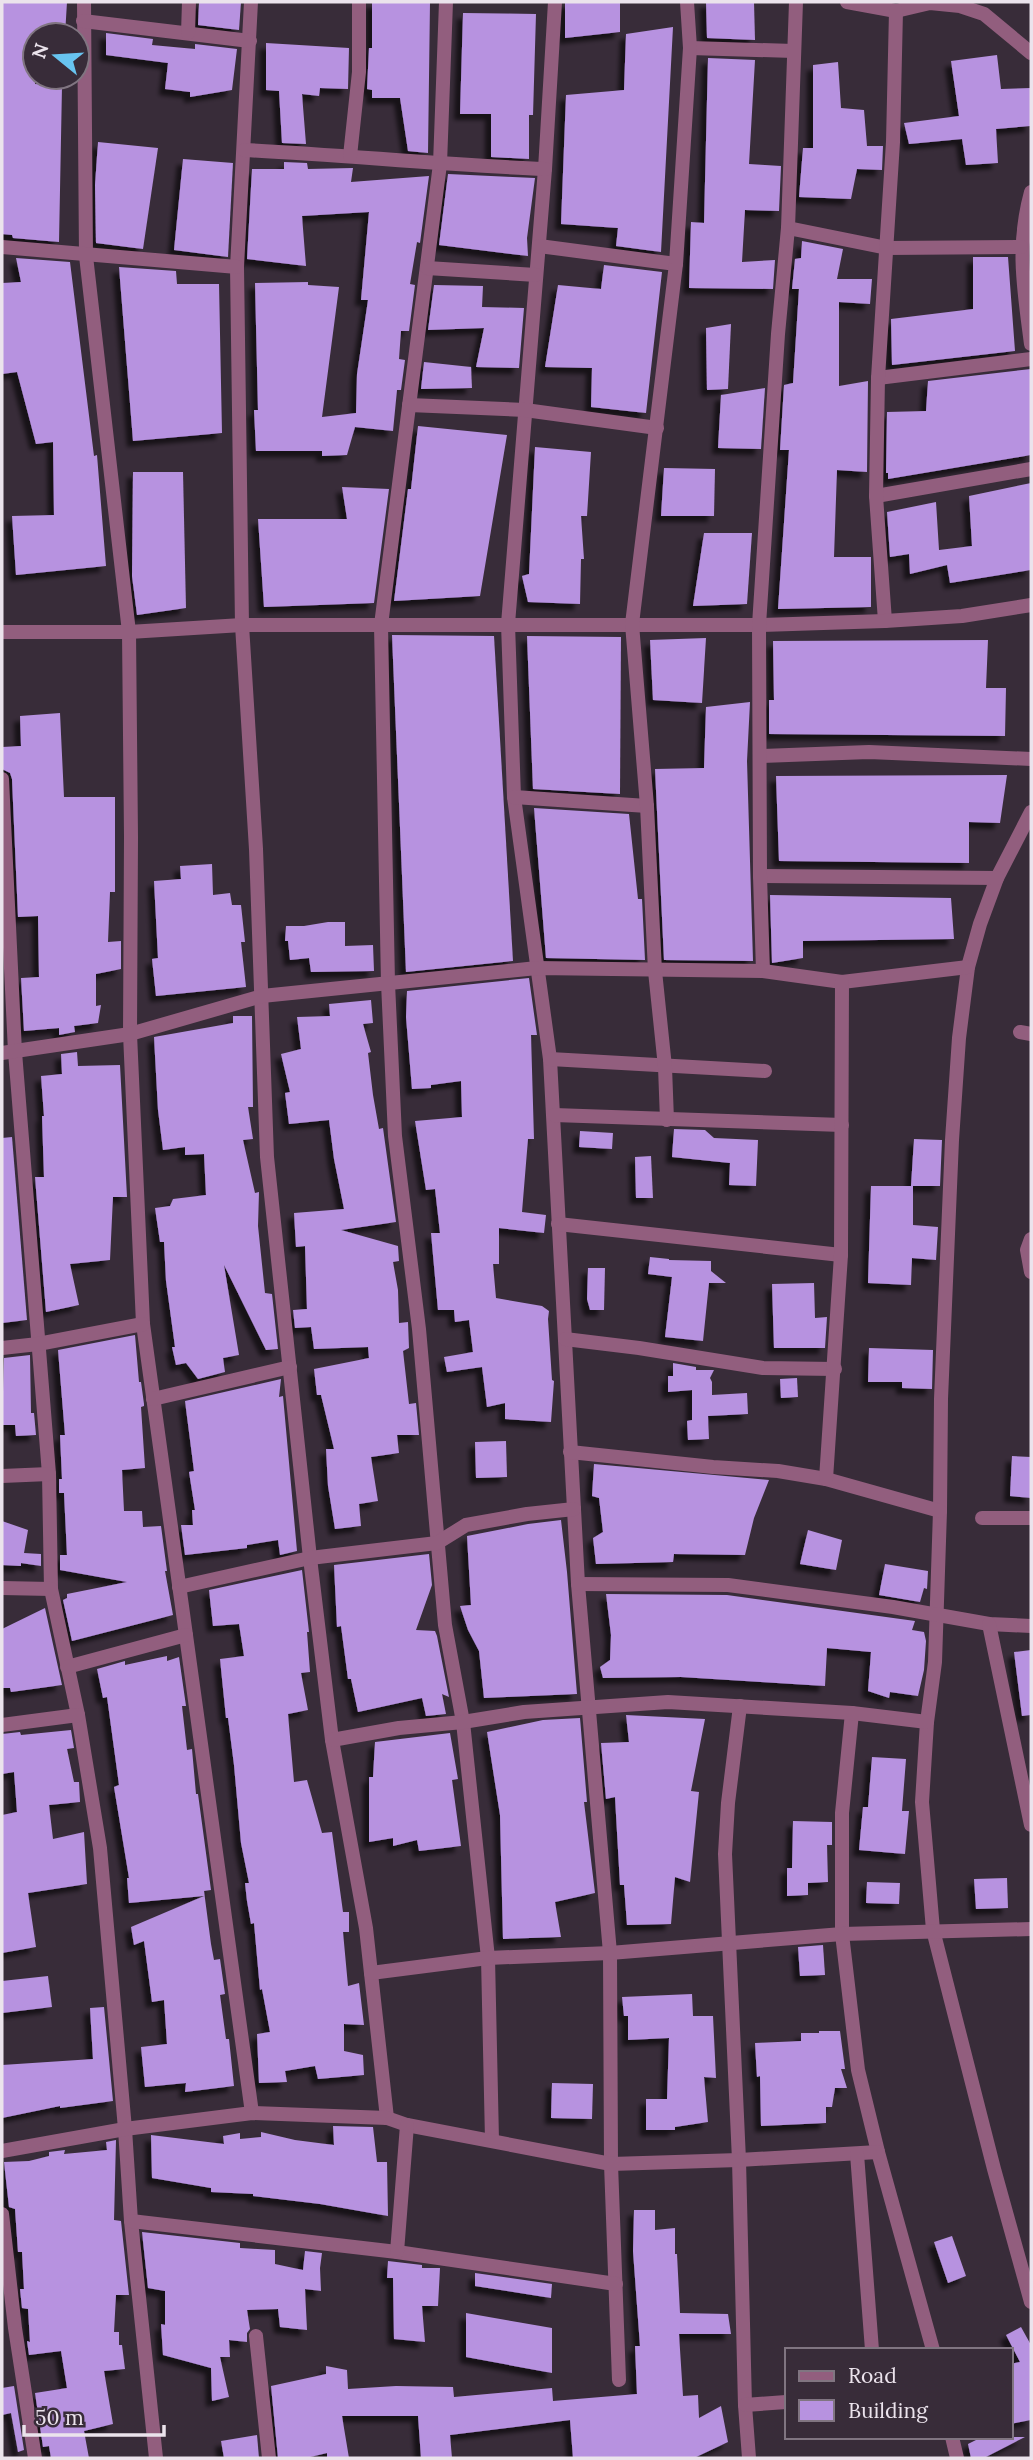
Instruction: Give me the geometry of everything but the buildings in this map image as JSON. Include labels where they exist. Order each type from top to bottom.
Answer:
[{"type":"street","points":[[84,2],[86,256],[129,632],[130,1034],[143,1324],[252,2113]]},
{"type":"street","points":[[188,33],[189,2]]},
{"type":"street","points":[[251,2],[237,267],[242,625],[262,996],[267,1157],[332,1740],[366,1928],[387,2118]]},
{"type":"street","points":[[350,156],[359,72],[359,2]]},
{"type":"street","points":[[446,2],[440,164],[381,625],[388,983],[395,1136],[419,1329],[445,1625],[463,1722],[488,1958],[492,2140]]},
{"type":"street","points":[[555,2],[545,169],[508,624],[514,797],[550,1059],[578,1584],[610,1953],[611,2164],[619,2380]]},
{"type":"street","points":[[667,1120],[665,1067],[654,971],[647,806],[632,624],[676,264],[690,48],[687,2]]},
{"type":"street","points":[[763,971],[759,625],[778,334],[788,228],[796,2]]},
{"type":"street","points":[[847,2],[896,11],[930,3],[960,6],[984,14],[1031,53]]},
{"type":"street","points":[[885,621],[876,496],[878,378],[894,142],[896,11]]},
{"type":"street","points":[[83,20],[250,41]]},
{"type":"street","points":[[690,48],[794,51]]},
{"type":"street","points":[[244,150],[545,169]]},
{"type":"street","points":[[1031,192],[1021,247],[1031,344]]},
{"type":"street","points":[[788,228],[887,248],[1021,247]]},
{"type":"street","points":[[539,246],[676,264]]},
{"type":"street","points":[[2,247],[237,267]]},
{"type":"street","points":[[427,268],[536,275]]},
{"type":"street","points":[[878,378],[1031,359]]},
{"type":"street","points":[[409,405],[525,410],[657,428]]},
{"type":"street","points":[[876,496],[1031,469]]},
{"type":"street","points":[[2,632],[129,632],[242,625],[759,625],[962,616],[1031,605]]},
{"type":"street","points":[[760,756],[869,752],[1031,759]]},
{"type":"street","points":[[2,779],[8,1053],[38,1344],[48,1474],[51,1590],[78,1715],[100,1848],[131,2221],[156,2458]]},
{"type":"street","points":[[514,797],[647,806]]},
{"type":"street","points":[[1031,812],[997,878],[968,967],[959,1038],[941,1399],[935,1662],[927,1722],[922,1802],[933,1930],[1031,2302]]},
{"type":"street","points":[[760,876],[997,878]]},
{"type":"street","points":[[8,1053],[130,1034],[262,996],[537,968],[763,971],[842,982],[968,967]]},
{"type":"street","points":[[826,1479],[841,1255],[842,982]]},
{"type":"street","points":[[550,1059],[765,1071]]},
{"type":"street","points":[[554,1115],[842,1125]]},
{"type":"street","points":[[558,1224],[841,1255]]},
{"type":"street","points":[[1031,1239],[1027,1250],[1031,1272]]},
{"type":"street","points":[[2,1348],[143,1324]]},
{"type":"street","points":[[565,1339],[763,1368],[835,1369]]},
{"type":"street","points":[[153,1399],[290,1367]]},
{"type":"street","points":[[570,1452],[778,1471],[826,1479],[940,1511]]},
{"type":"street","points":[[2,1476],[48,1474]]},
{"type":"street","points":[[179,1587],[310,1558],[437,1544],[466,1525],[574,1509]]},
{"type":"street","points":[[982,1518],[1031,1518]]},
{"type":"street","points":[[578,1584],[728,1585],[847,1600],[989,1624],[1031,1626]]},
{"type":"street","points":[[2,1588],[51,1590]]},
{"type":"street","points":[[989,1624],[1031,1825]]},
{"type":"street","points":[[66,1667],[186,1635]]},
{"type":"street","points":[[332,1740],[399,1728],[463,1722],[524,1712],[668,1702],[852,1713],[927,1722]]},
{"type":"street","points":[[740,1706],[727,1803],[725,1854],[749,2458]]},
{"type":"street","points":[[852,1713],[842,1813],[842,1934],[858,2070],[932,2348]]},
{"type":"street","points":[[2,1725],[78,1715]]},
{"type":"street","points":[[371,1973],[488,1958],[610,1953],[842,1934],[1031,1929]]},
{"type":"street","points":[[2,2151],[125,2129],[252,2113],[387,2118],[407,2125],[611,2164],[878,2152]]},
{"type":"street","points":[[397,2252],[407,2125]]},
{"type":"street","points":[[857,2154],[872,2348]]},
{"type":"street","points":[[2,2214],[15,2328],[35,2458]]},
{"type":"street","points":[[131,2221],[397,2252],[616,2284]]},
{"type":"street","points":[[256,2336],[269,2458]]},
{"type":"street","points":[[745,2405],[785,2402]]},
{"type":"street","points":[[952,2439],[957,2458]]}]
